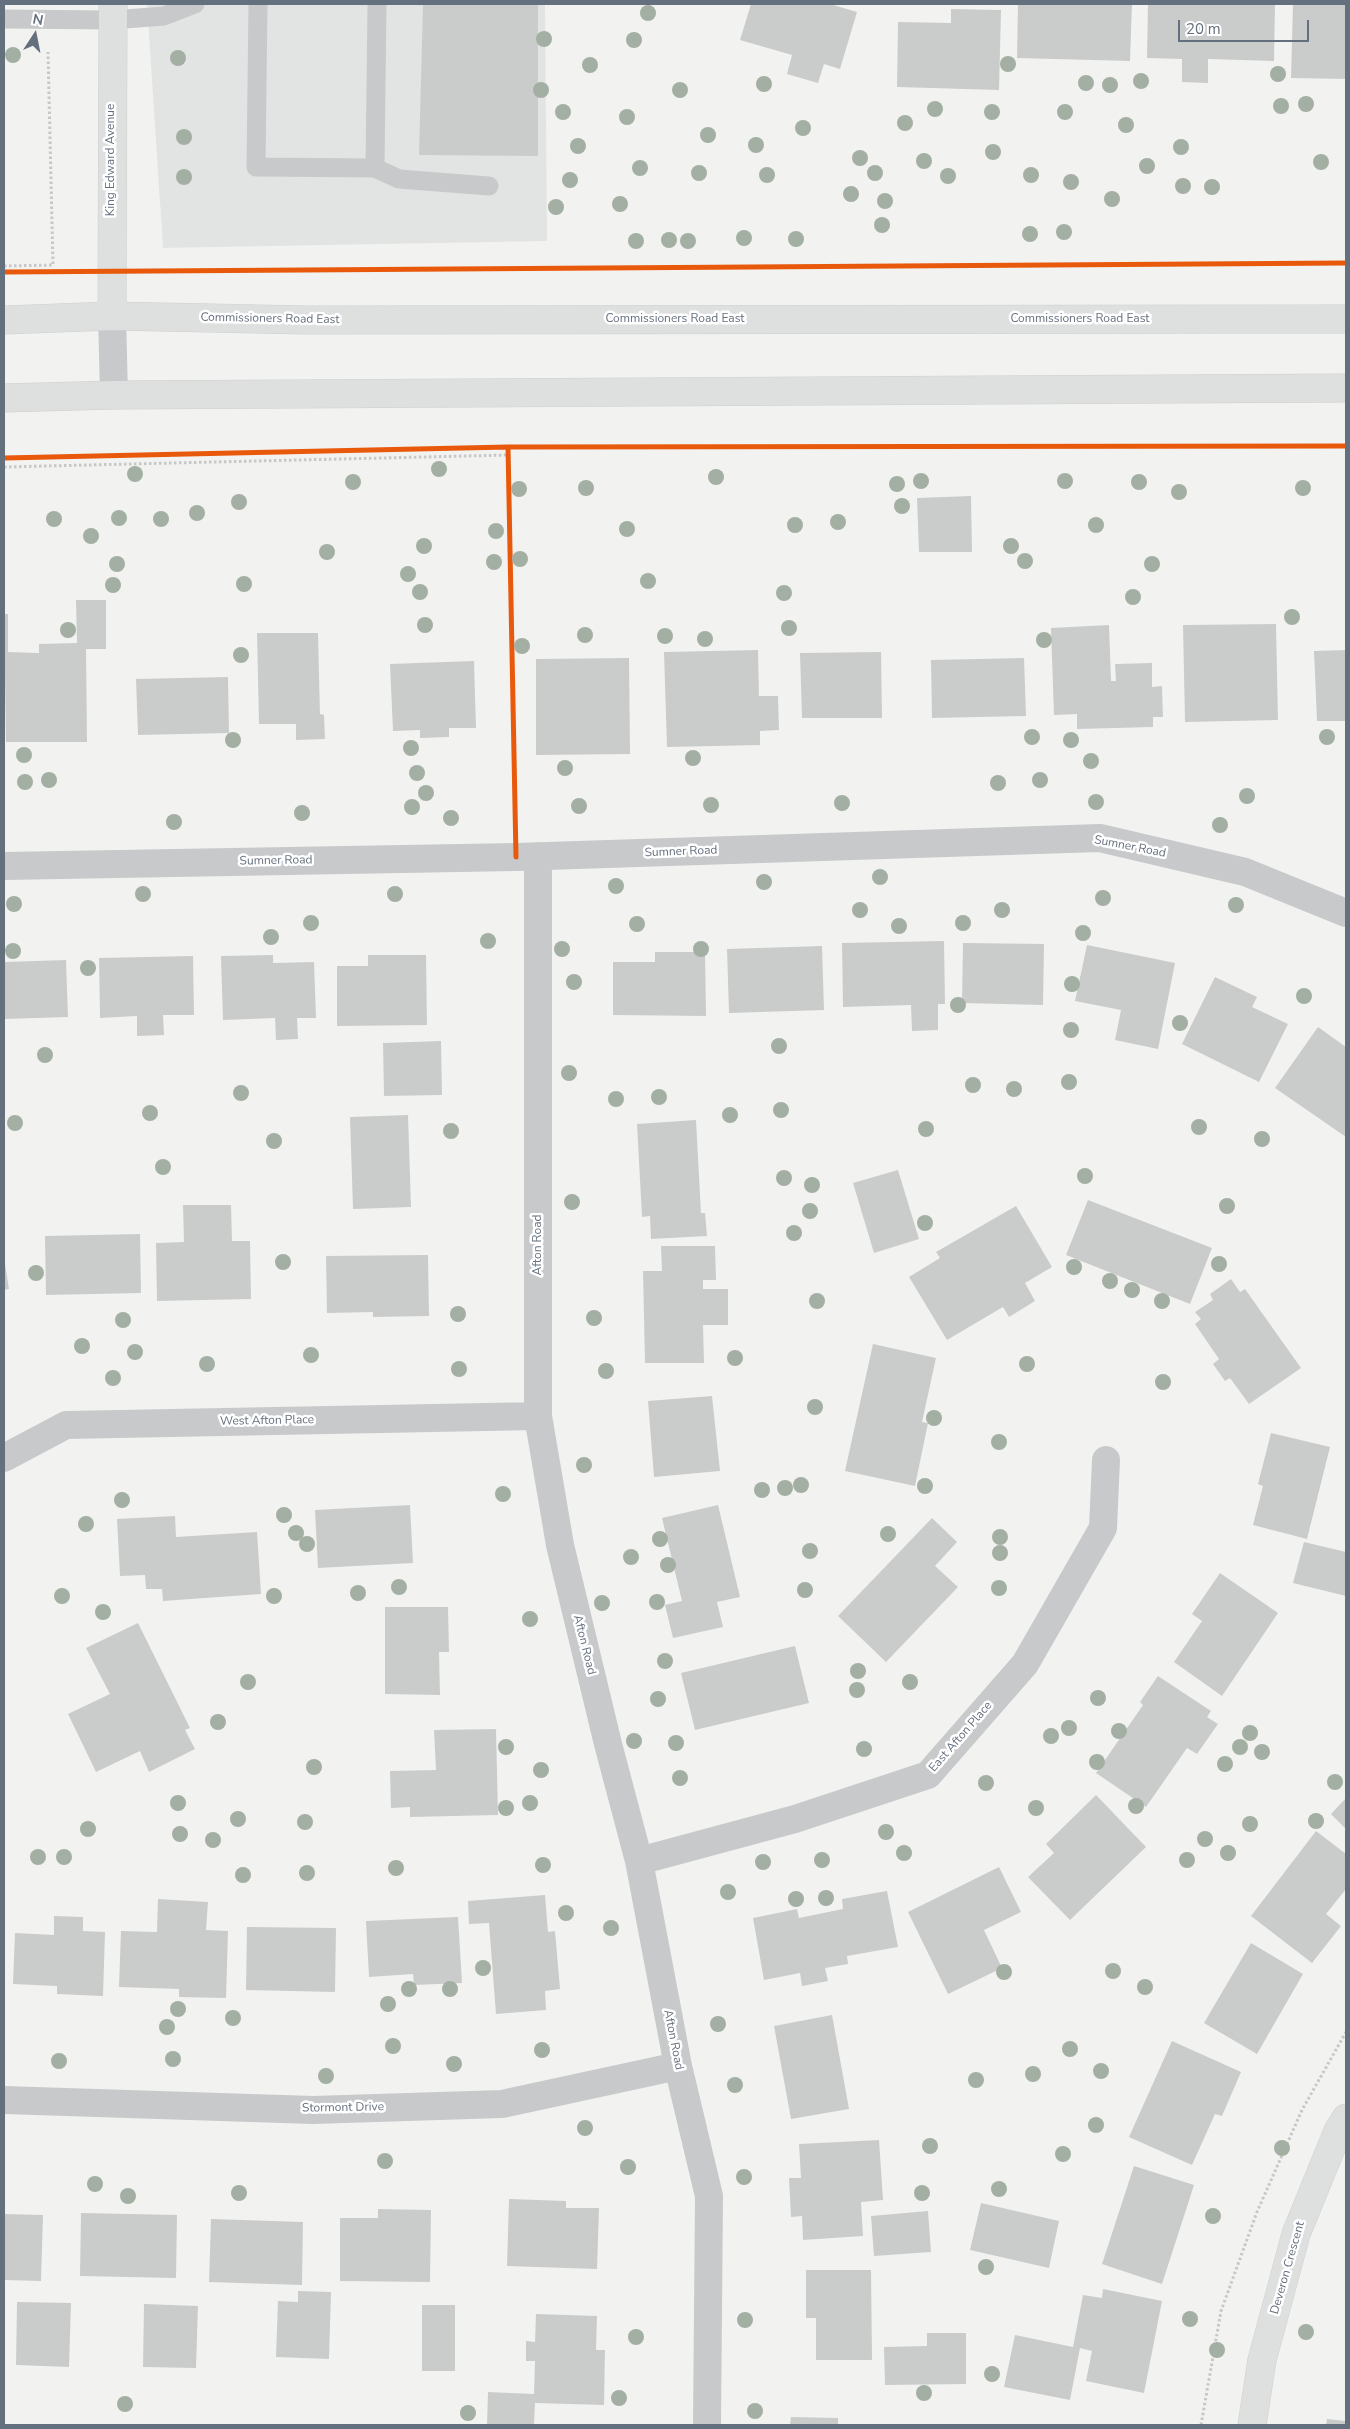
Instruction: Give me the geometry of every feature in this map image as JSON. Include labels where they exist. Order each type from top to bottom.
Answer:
[{"type":"main road","name":"King Edward Avenue","points":[[112,12],[112,316]]},
{"type":"main road","name":"Commissioners Road East","points":[[4,320],[112,316],[306,320],[1346,319]]},
{"type":"main road","points":[[4,398],[114,395],[1346,388]]},
{"type":"main road","name":"Deveron Crescent","points":[[1252,2425],[1262,2360],[1296,2234],[1338,2131],[1346,2118]]},
{"type":"street","points":[[112,316],[114,395]]},
{"type":"street","name":"Sumner Road","points":[[4,866],[538,856],[1100,838],[1245,872],[1346,913]]},
{"type":"street","name":"Afton Road","points":[[538,856],[538,1416],[560,1545],[608,1744],[640,1861],[678,2066],[709,2196],[707,2425]]},
{"type":"street","name":"West Afton Place","points":[[4,1458],[66,1425],[538,1416]]},
{"type":"street","name":"East Afton Place","points":[[640,1861],[794,1819],[928,1775],[1025,1664],[1103,1528],[1106,1460]]},
{"type":"street","name":"Stormont Drive","points":[[4,2100],[314,2110],[502,2104],[678,2066]]},
{"type":"lane","points":[[4,20],[48,19],[112,12],[164,16],[196,4]]},
{"type":"lane","points":[[258,4],[256,167],[375,168],[399,179],[489,186]]},
{"type":"lane","points":[[375,168],[377,4]]},
{"type":"path","points":[[4,266],[53,265],[48,19]]},
{"type":"path","points":[[4,272],[52,271]]},
{"type":"path","points":[[4,467],[508,455]]},
{"type":"shaded area","points":[[147,4],[545,4],[547,241],[163,248]]},
{"type":"building","points":[[423,4],[538,4],[538,156],[419,155]]},
{"type":"building","points":[[751,4],[830,4],[857,12],[840,69],[824,64],[818,83],[787,74],[792,55],[740,40]]},
{"type":"building","points":[[1018,4],[1132,4],[1130,61],[1017,58]]},
{"type":"building","points":[[1148,4],[1275,4],[1274,61],[1208,59],[1208,83],[1182,82],[1182,59],[1147,58]]},
{"type":"building","points":[[1293,4],[1346,4],[1346,79],[1291,78]]},
{"type":"building","points":[[951,9],[1001,10],[999,90],[897,87],[898,22],[951,23]]},
{"type":"building","points":[[971,496],[972,552],[919,552],[917,498]]},
{"type":"building","points":[[76,600],[106,600],[106,649],[86,649],[87,742],[6,742],[4,614],[8,614],[8,652],[39,653],[39,644],[77,643]]},
{"type":"building","points":[[1276,624],[1278,720],[1185,722],[1183,625]]},
{"type":"building","points":[[1109,625],[1111,681],[1116,681],[1115,664],[1152,663],[1152,687],[1162,686],[1163,717],[1153,717],[1153,727],[1077,729],[1077,714],[1054,715],[1051,628]]},
{"type":"building","points":[[257,633],[318,633],[320,714],[324,715],[325,739],[296,740],[296,724],[259,724]]},
{"type":"building","points":[[758,650],[759,696],[778,696],[779,730],[760,731],[760,745],[667,747],[664,652]]},
{"type":"building","points":[[1346,650],[1346,721],[1317,721],[1314,651]]},
{"type":"building","points":[[881,652],[882,718],[802,718],[800,653]]},
{"type":"building","points":[[629,658],[630,754],[536,755],[536,659]]},
{"type":"building","points":[[1024,658],[1026,716],[932,718],[931,660]]},
{"type":"building","points":[[474,661],[476,728],[449,728],[449,737],[420,738],[420,730],[393,731],[390,664]]},
{"type":"building","points":[[228,677],[229,733],[138,735],[136,679]]},
{"type":"building","points":[[944,941],[945,1004],[938,1004],[938,1030],[912,1031],[911,1005],[843,1007],[842,943]]},
{"type":"building","points":[[963,943],[1044,944],[1043,1005],[962,1003]]},
{"type":"building","points":[[1087,945],[1175,963],[1158,1049],[1115,1040],[1121,1010],[1075,1001]]},
{"type":"building","points":[[822,946],[824,1010],[729,1013],[727,949]]},
{"type":"building","points":[[655,952],[705,952],[706,1016],[613,1015],[613,962],[655,962]]},
{"type":"building","points":[[273,955],[273,963],[314,962],[316,1018],[297,1018],[298,1039],[276,1040],[275,1018],[223,1020],[221,956]]},
{"type":"building","points":[[368,955],[426,955],[427,1025],[337,1026],[337,966],[368,966]]},
{"type":"building","points":[[193,956],[194,1015],[163,1015],[164,1035],[137,1036],[137,1016],[100,1018],[99,958]]},
{"type":"building","points":[[66,960],[68,1017],[4,1019],[4,962]]},
{"type":"building","points":[[1215,977],[1257,997],[1252,1007],[1288,1024],[1259,1082],[1182,1044]]},
{"type":"building","points":[[1318,1027],[1346,1047],[1346,1137],[1275,1088]]},
{"type":"building","points":[[441,1041],[442,1095],[384,1096],[383,1043]]},
{"type":"building","points":[[408,1115],[411,1207],[353,1209],[350,1117]]},
{"type":"building","points":[[696,1120],[701,1213],[705,1213],[707,1236],[651,1239],[650,1216],[642,1217],[637,1124]]},
{"type":"building","points":[[898,1170],[919,1239],[874,1253],[853,1183]]},
{"type":"building","points":[[1088,1200],[1212,1248],[1190,1304],[1066,1255]]},
{"type":"building","points":[[183,1205],[231,1205],[232,1241],[250,1241],[251,1299],[157,1301],[156,1243],[184,1242]]},
{"type":"building","points":[[1016,1206],[1052,1267],[1025,1283],[1035,1301],[1009,1317],[1003,1307],[947,1340],[909,1277],[940,1258],[936,1252]]},
{"type":"building","points":[[140,1234],[141,1293],[46,1295],[45,1236]]},
{"type":"building","points":[[661,1246],[715,1246],[716,1280],[703,1280],[703,1289],[728,1289],[728,1325],[703,1325],[704,1363],[645,1363],[643,1271],[662,1271]]},
{"type":"building","points":[[428,1255],[429,1316],[373,1317],[373,1312],[327,1313],[326,1256]]},
{"type":"building","points":[[4,1265],[9,1289],[4,1290]]},
{"type":"building","points":[[1231,1279],[1240,1292],[1245,1289],[1301,1368],[1249,1404],[1230,1378],[1225,1381],[1213,1364],[1219,1359],[1195,1324],[1201,1319],[1195,1312],[1213,1300],[1210,1294]]},
{"type":"building","points":[[873,1344],[936,1358],[922,1422],[928,1423],[915,1486],[845,1471]]},
{"type":"building","points":[[712,1396],[720,1471],[654,1477],[648,1401]]},
{"type":"building","points":[[1271,1433],[1330,1447],[1307,1539],[1253,1525],[1263,1486],[1258,1484]]},
{"type":"building","points":[[410,1505],[413,1563],[318,1568],[315,1510]]},
{"type":"building","points":[[718,1505],[740,1597],[717,1602],[723,1627],[673,1638],[665,1605],[682,1601],[662,1518]]},
{"type":"building","points":[[175,1516],[176,1537],[257,1532],[261,1594],[163,1601],[162,1589],[146,1589],[145,1575],[120,1576],[117,1519]]},
{"type":"building","points":[[932,1518],[957,1542],[935,1566],[958,1587],[886,1662],[838,1616]]},
{"type":"building","points":[[1304,1542],[1346,1552],[1346,1596],[1293,1583]]},
{"type":"building","points":[[1220,1573],[1278,1613],[1222,1696],[1174,1662],[1202,1621],[1192,1614]]},
{"type":"building","points":[[385,1607],[448,1607],[449,1652],[439,1652],[440,1695],[385,1694]]},
{"type":"building","points":[[138,1623],[190,1728],[185,1730],[195,1749],[149,1772],[140,1751],[96,1772],[68,1714],[110,1694],[86,1648]]},
{"type":"building","points":[[795,1646],[809,1703],[695,1730],[681,1673]]},
{"type":"building","points":[[1158,1676],[1211,1711],[1207,1717],[1218,1724],[1197,1754],[1187,1748],[1146,1807],[1096,1773],[1143,1705],[1140,1702]]},
{"type":"building","points":[[496,1729],[498,1815],[410,1817],[410,1807],[391,1808],[390,1771],[436,1770],[434,1730]]},
{"type":"building","points":[[1096,1795],[1146,1847],[1070,1920],[1028,1877],[1054,1853],[1046,1844]]},
{"type":"building","points":[[1346,1798],[1346,1829],[1331,1814]]},
{"type":"building","points":[[1316,1831],[1346,1854],[1346,1889],[1326,1914],[1341,1926],[1312,1963],[1251,1916]]},
{"type":"building","points":[[999,1867],[1021,1912],[984,1930],[1002,1968],[948,1994],[908,1912]]},
{"type":"building","points":[[887,1891],[898,1947],[847,1956],[848,1964],[825,1968],[828,1981],[802,1986],[800,1973],[764,1980],[753,1918],[797,1909],[799,1918],[843,1909],[842,1899]]},
{"type":"building","points":[[545,1895],[548,1932],[555,1931],[560,1989],[545,1991],[546,2010],[496,2014],[489,1923],[469,1924],[468,1901]]},
{"type":"building","points":[[158,1899],[208,1902],[206,1930],[228,1931],[226,1998],[179,1997],[179,1989],[119,1987],[121,1931],[157,1932]]},
{"type":"building","points":[[54,1916],[83,1917],[83,1931],[105,1932],[103,1996],[57,1994],[57,1986],[13,1984],[15,1933],[54,1935]]},
{"type":"building","points":[[458,1917],[462,1983],[414,1985],[413,1974],[369,1977],[366,1921]]},
{"type":"building","points":[[247,1927],[336,1928],[335,1992],[246,1990]]},
{"type":"building","points":[[1251,1943],[1303,1974],[1257,2054],[1204,2023]]},
{"type":"building","points":[[832,2015],[849,2109],[791,2119],[774,2026]]},
{"type":"building","points":[[1172,2041],[1241,2072],[1222,2116],[1215,2114],[1192,2165],[1129,2137]]},
{"type":"building","points":[[879,2140],[883,2200],[861,2202],[863,2236],[803,2240],[802,2216],[791,2217],[789,2178],[801,2178],[799,2144]]},
{"type":"building","points":[[1134,2166],[1194,2185],[1162,2284],[1102,2264]]},
{"type":"building","points":[[509,2199],[566,2201],[566,2208],[599,2208],[597,2269],[507,2266]]},
{"type":"building","points":[[981,2203],[1059,2221],[1049,2268],[970,2250]]},
{"type":"building","points":[[378,2209],[431,2210],[430,2282],[340,2281],[340,2218],[378,2218]]},
{"type":"building","points":[[928,2211],[931,2252],[874,2256],[871,2216]]},
{"type":"building","points":[[81,2213],[177,2215],[176,2278],[80,2276]]},
{"type":"building","points":[[4,2214],[43,2215],[41,2281],[4,2280]]},
{"type":"building","points":[[211,2219],[303,2222],[302,2285],[209,2282]]},
{"type":"building","points":[[806,2270],[871,2270],[872,2360],[816,2360],[816,2318],[806,2318]]},
{"type":"building","points":[[1103,2289],[1162,2301],[1144,2393],[1086,2381],[1092,2351],[1080,2348],[1070,2400],[1004,2387],[1015,2335],[1073,2347],[1083,2295],[1102,2298]]},
{"type":"building","points":[[298,2291],[331,2292],[329,2359],[276,2357],[278,2301],[298,2302]]},
{"type":"building","points":[[17,2302],[71,2303],[69,2367],[16,2365]]},
{"type":"building","points":[[144,2304],[198,2306],[196,2368],[143,2367]]},
{"type":"building","points":[[422,2305],[455,2305],[455,2371],[422,2371]]},
{"type":"building","points":[[536,2314],[597,2316],[596,2350],[605,2350],[604,2405],[535,2403],[534,2425],[487,2425],[488,2392],[534,2394],[535,2361],[526,2361],[526,2341],[535,2342]]},
{"type":"building","points":[[927,2333],[966,2333],[966,2384],[885,2385],[884,2347],[927,2346]]},
{"type":"building","points":[[791,2417],[838,2418],[838,2425],[790,2425]]},
{"type":"building","points":[[1327,2419],[1346,2421],[1346,2425],[1326,2425]]},
{"type":"cycle path","points":[[4,272],[1346,263]]},
{"type":"cycle path","points":[[4,458],[508,447],[1346,446]]},
{"type":"cycle path","points":[[508,447],[516,857]]}]
